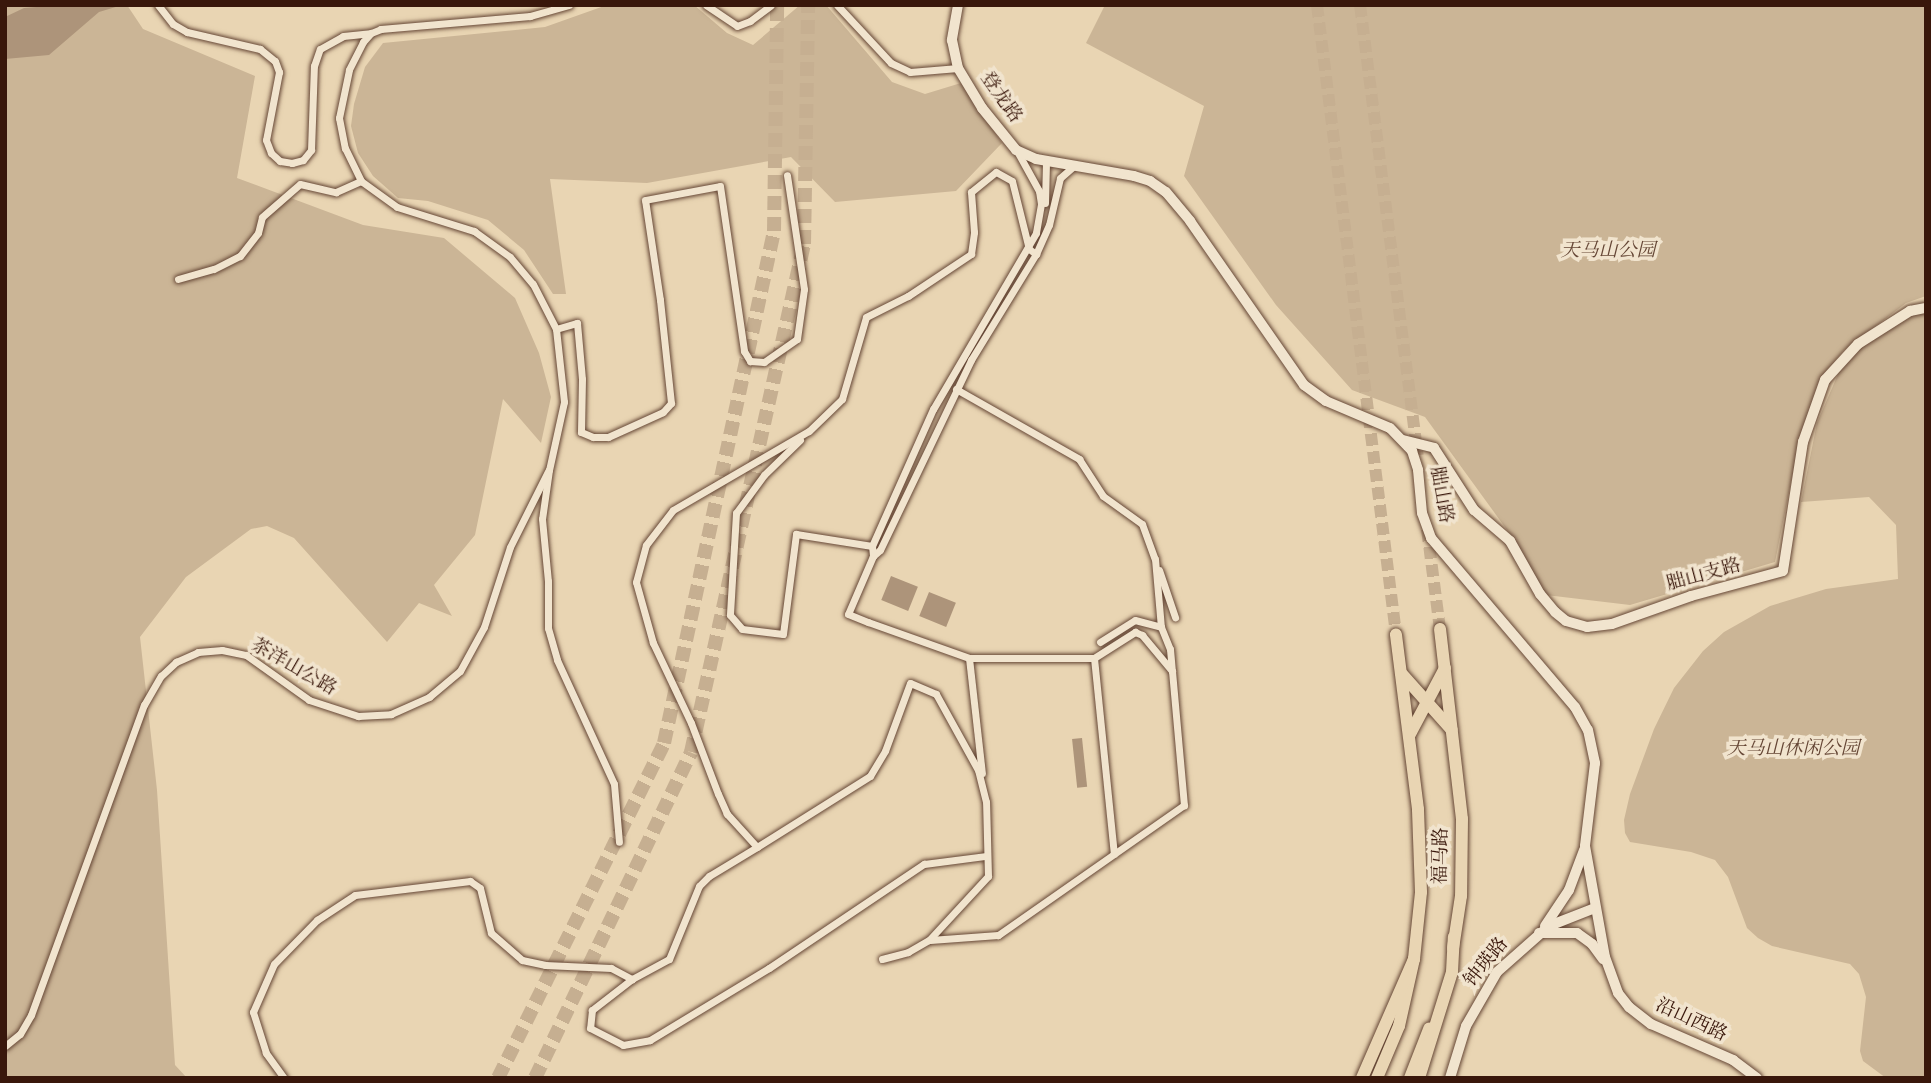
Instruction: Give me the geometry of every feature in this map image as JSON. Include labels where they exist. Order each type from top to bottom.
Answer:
[{"type":"main road","name":"福马路","points":[[1410,1078],[1439,1003],[1461,896],[1462,833],[1440,629]]},
{"type":"main road","name":"福马路","points":[[1377,1078],[1399,1026],[1414,959],[1421,882],[1418,809],[1396,634]]},
{"type":"main road","points":[[1401,673],[1411,681],[1423,683],[1435,678],[1444,668]]},
{"type":"main road","points":[[1409,736],[1444,668]]},
{"type":"main road","points":[[1401,673],[1452,730]]},
{"type":"main road","points":[[1409,736],[1417,724],[1428,718],[1441,722],[1452,730]]},
{"type":"main road","points":[[1419,1078],[1449,983],[1454,937]]},
{"type":"main road","points":[[1362,1078],[1414,959]]},
{"type":"street","points":[[158,5],[164,14],[187,32],[260,49],[275,61],[279,72],[266,140],[271,153],[280,161],[292,163],[303,160],[311,150],[314,66],[320,49],[343,36],[530,16],[569,5]]},
{"type":"street","points":[[706,5],[737,26],[750,21],[771,5]]},
{"type":"street","points":[[837,5],[891,62],[900,68],[910,72],[958,68]]},
{"type":"street","name":"登龙路","points":[[958,5],[952,40],[958,68],[982,108],[1016,150],[1046,161],[1075,165]]},
{"type":"street","points":[[371,33],[363,42],[349,70],[339,118],[345,148],[361,181],[397,207],[474,231],[510,257],[533,284],[556,329],[564,402],[549,470],[542,519],[548,581],[549,639],[614,784],[619,842]]},
{"type":"street","points":[[1016,150],[1046,204]]},
{"type":"street","points":[[1046,161],[1049,225],[1037,254],[956,389],[880,550],[873,556],[848,614],[969,658],[1094,658],[1135,632],[1142,635],[1172,671]]},
{"type":"street","points":[[873,556],[872,546],[929,417],[976,333],[1029,249],[1046,204],[1060,178],[1075,165],[1142,178],[1166,192],[1182,210],[1304,385],[1326,401],[1390,428],[1403,440]]},
{"type":"street","points":[[872,546],[796,534],[783,634],[742,629],[730,615],[736,513],[764,475],[842,399],[866,317],[908,296],[971,254],[974,232],[971,192],[996,172],[1012,181],[1029,249],[1037,254]]},
{"type":"street","points":[[556,329],[577,323],[582,379],[581,432],[593,437],[608,437],[663,412],[671,403],[660,300],[645,200],[720,186],[744,351],[750,361],[764,362],[797,339],[804,289],[787,176]]},
{"type":"street","points":[[178,279],[214,269],[240,256],[258,233],[262,217],[300,184],[336,192],[361,181]]},
{"type":"street","name":"胐山支路","points":[[1403,440],[1434,448],[1474,510],[1510,541],[1540,594],[1555,612],[1566,621],[1587,627],[1612,624],[1691,596],[1783,571],[1803,443],[1825,380],[1858,344],[1910,311],[1926,308]]},
{"type":"street","points":[[976,333],[985,338]]},
{"type":"street","points":[[956,389],[1079,459],[1104,496],[1142,524],[1175,617]]},
{"type":"street","points":[[929,417],[940,420]]},
{"type":"street","points":[[757,847],[727,814],[691,723],[653,643],[636,582],[646,545],[673,510],[809,431]]},
{"type":"street","name":"胐山路","points":[[1403,440],[1415,459],[1422,513],[1431,538],[1566,697],[1588,730],[1595,763],[1585,846],[1595,908]]},
{"type":"street","name":"茶洋山公路","points":[[5,1046],[20,1034],[32,1015],[144,705],[161,676],[176,662],[198,652],[222,650],[246,656],[309,700],[346,713],[391,714],[429,697],[460,671],[484,627],[510,547],[549,470]]},
{"type":"street","points":[[929,940],[998,935],[1184,805],[1170,649],[1161,627],[1155,559]]},
{"type":"street","points":[[1100,642],[1135,620],[1161,627]]},
{"type":"street","points":[[882,959],[908,952],[929,940],[988,876],[986,802],[969,658]]},
{"type":"street","points":[[1094,658],[1114,854]]},
{"type":"street","points":[[986,802],[978,769],[936,694],[910,683],[885,751],[870,776],[709,876],[699,886],[669,959],[632,979],[592,1010],[590,1028],[623,1045],[650,1040],[769,968],[924,864],[986,856]]},
{"type":"street","points":[[1538,933],[1564,901],[1585,846]]},
{"type":"street","points":[[284,1078],[266,1052],[253,1012],[274,964],[317,920],[355,895],[470,881],[480,888],[491,933],[522,960],[545,965],[611,968],[632,979]]},
{"type":"street","name":"钟瑛路","points":[[1450,1078],[1460,1043],[1479,1000],[1493,978],[1538,933],[1559,921],[1595,908]]},
{"type":"street","name":"沿山西路","points":[[1595,908],[1607,965],[1619,992],[1639,1016],[1662,1031],[1733,1060],[1757,1078]]},
{"type":"street","points":[[1538,933],[1577,933],[1592,944],[1607,965]]},
{"type":"green space","points":[[5,5],[127,5],[143,29],[255,76],[237,178],[363,225],[444,238],[515,298],[539,353],[551,397],[541,443],[503,399],[475,535],[434,585],[452,616],[419,603],[387,642],[294,538],[267,526],[251,529],[186,577],[140,637],[157,790],[175,1065],[187,1078],[5,1078]]},
{"type":"green space","points":[[607,5],[694,5],[727,33],[753,45],[800,5],[826,5],[892,82],[925,94],[961,83],[1002,143],[956,191],[835,202],[791,157],[647,183],[550,179],[566,294],[553,294],[524,250],[488,220],[428,201],[398,198],[373,176],[358,153],[351,126],[354,104],[365,67],[383,43],[545,27]]},
{"type":"green space","name":"天马山公园","points":[[1105,5],[1926,5],[1926,296],[1906,303],[1843,351],[1820,380],[1797,452],[1775,562],[1630,605],[1546,595],[1515,541],[1425,417],[1352,390],[1276,305],[1184,176],[1204,106],[1086,43]]},
{"type":"green space","name":"天马山休闲公园","points":[[1926,305],[1926,1078],[1886,1078],[1863,1061],[1860,1051],[1866,997],[1859,974],[1850,964],[1772,946],[1758,938],[1747,928],[1728,877],[1715,860],[1691,852],[1630,842],[1625,833],[1624,820],[1630,794],[1654,729],[1674,688],[1703,651],[1724,632],[1770,606],[1826,589],[1898,579],[1896,525],[1869,497],[1801,502],[1817,423],[1839,372],[1856,349]]},
{"type":"shaded area","points":[[61,5],[119,6],[99,12],[49,55],[5,59],[5,17],[24,8]]},
{"type":"shaded area","points":[[891,576],[918,587],[908,611],[881,600]]},
{"type":"shaded area","points":[[929,592],[956,603],[946,627],[919,616]]},
{"type":"shaded area","points":[[1082,738],[1087,787],[1077,788],[1072,739]]},
{"type":"tunnel","points":[[498,1078],[664,743],[774,231],[777,5]]},
{"type":"tunnel","points":[[535,1078],[691,752],[804,244],[808,5]]},
{"type":"tunnel","points":[[1317,5],[1396,634]]},
{"type":"tunnel","points":[[1360,5],[1418,455]]},
{"type":"tunnel","points":[[1427,529],[1440,629]]}]
